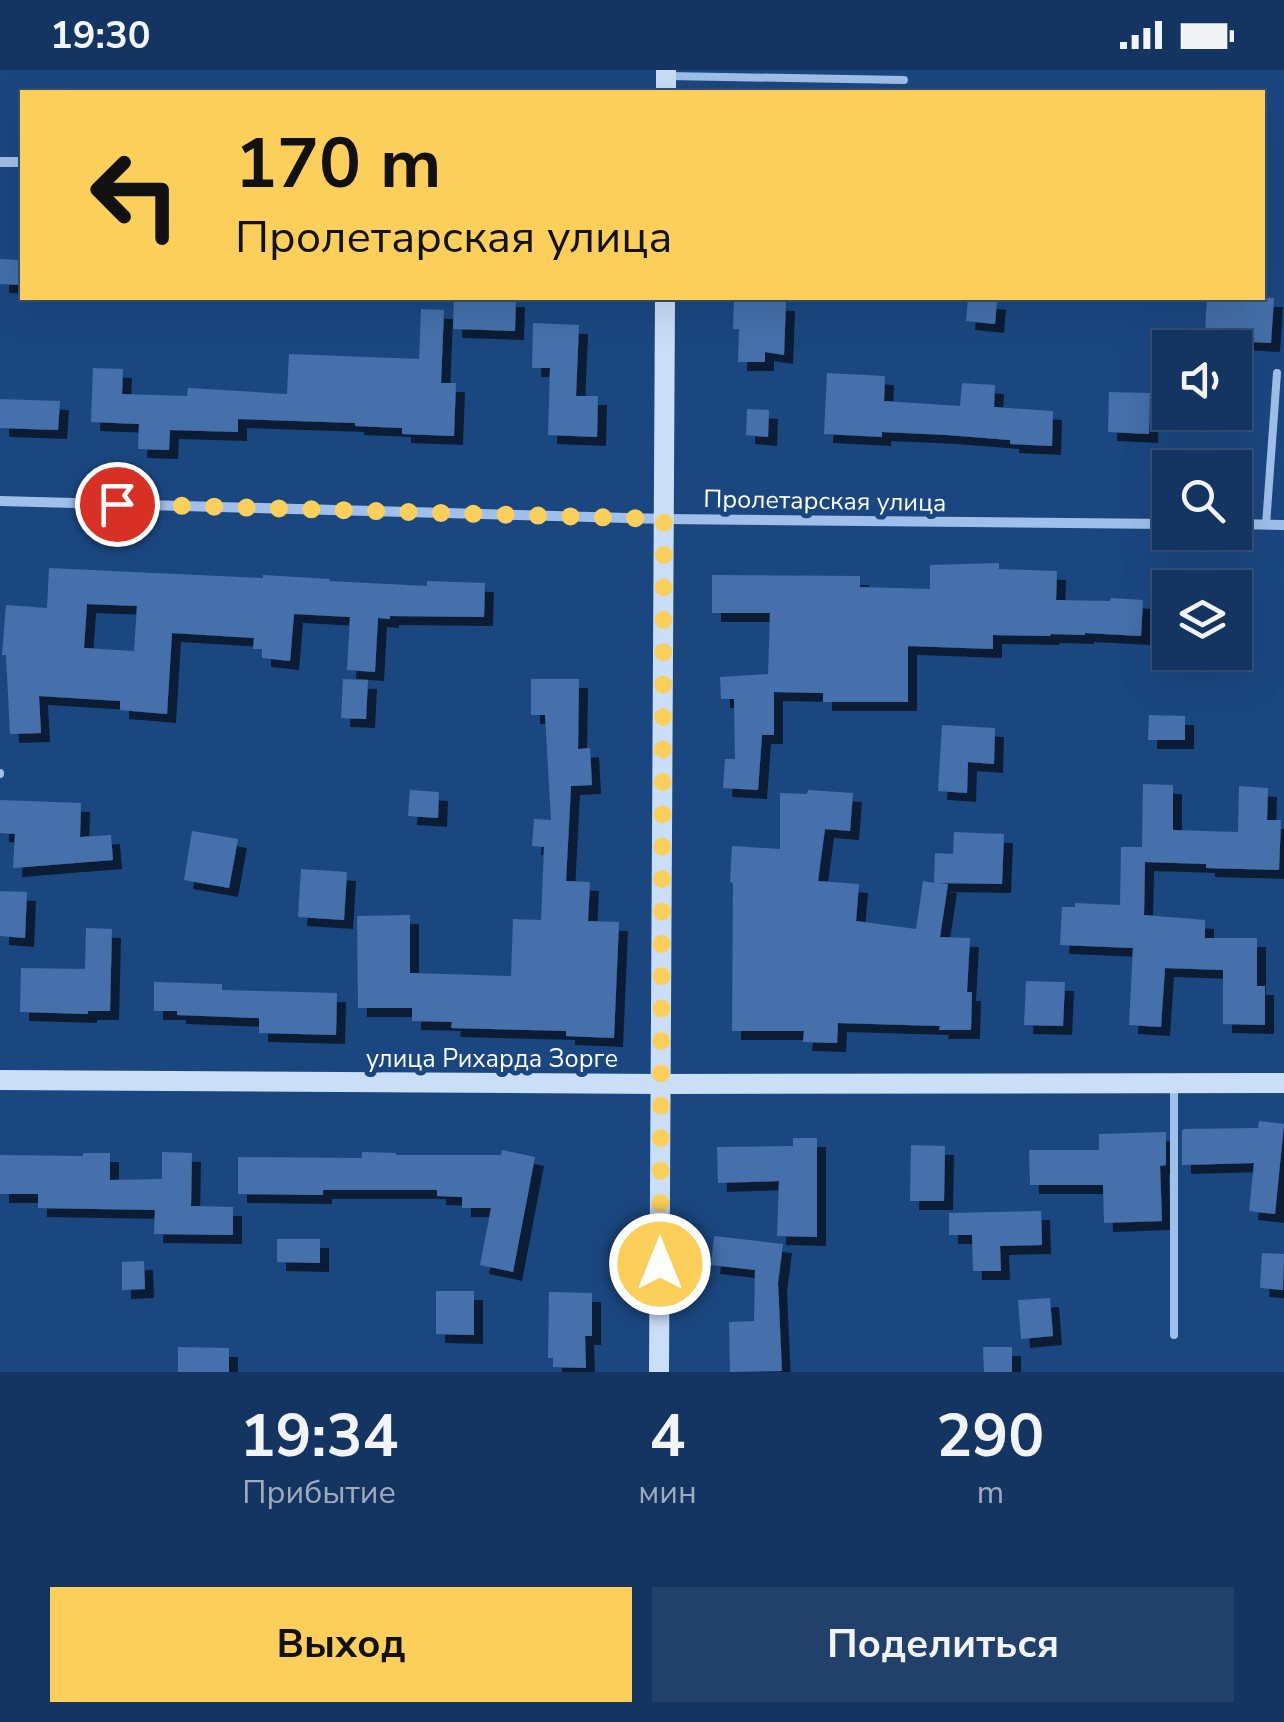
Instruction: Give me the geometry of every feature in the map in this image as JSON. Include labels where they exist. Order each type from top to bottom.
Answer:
[{"type":"street","points":[[659,1372],[665,300]]},
{"type":"street","name":"Пролетарская улица","points":[[0,501],[664,519],[1152,524]]},
{"type":"street","points":[[1252,524],[1284,524]]},
{"type":"street","name":"улица Рихарда Зорге","points":[[0,1080],[1284,1083]]},
{"type":"lane","points":[[666,79],[904,80]]},
{"type":"lane","points":[[1266,524],[1276,373]]},
{"type":"lane","points":[[1174,1082],[1174,1335]]},
{"type":"building","points":[[0,259],[20,260],[20,285],[0,284]]},
{"type":"building","points":[[1274,298],[1271,343],[1252,342],[1252,330],[1205,330],[1207,300]]},
{"type":"building","points":[[454,300],[516,300],[515,331],[453,329]]},
{"type":"building","points":[[734,300],[786,302],[784,355],[765,352],[765,362],[738,362],[739,329],[733,329]]},
{"type":"building","points":[[968,300],[997,301],[995,324],[966,321]]},
{"type":"building","points":[[421,309],[444,310],[441,383],[456,383],[454,436],[402,434],[402,428],[355,423],[238,419],[238,432],[170,430],[169,450],[138,449],[139,424],[91,422],[93,368],[123,369],[122,394],[187,396],[188,388],[287,394],[289,354],[419,359]]},
{"type":"building","points":[[533,323],[579,325],[576,396],[598,396],[597,437],[548,435],[550,368],[532,368]]},
{"type":"building","points":[[827,373],[885,376],[884,401],[960,406],[962,383],[995,385],[994,407],[1053,411],[1052,446],[947,435],[824,434]]},
{"type":"building","points":[[1109,392],[1150,393],[1149,434],[1108,432]]},
{"type":"building","points":[[0,399],[60,401],[58,430],[0,428]]},
{"type":"building","points":[[747,409],[769,410],[768,437],[746,435]]},
{"type":"building","points":[[999,563],[999,569],[1057,571],[1056,600],[1143,600],[1141,636],[993,635],[993,649],[908,646],[908,702],[823,702],[823,693],[774,692],[774,735],[762,735],[758,790],[723,788],[725,759],[735,759],[734,699],[721,699],[720,677],[768,674],[770,613],[712,613],[712,575],[860,576],[860,587],[930,589],[930,565]]},
{"type":"building","points":[[49,568],[263,575],[427,586],[427,581],[485,583],[484,617],[378,618],[375,672],[347,670],[350,617],[294,614],[290,661],[262,658],[262,649],[253,649],[254,638],[172,633],[167,714],[120,710],[120,701],[39,696],[41,733],[10,734],[6,655],[2,655],[6,605],[47,608]],"holes":[[[87,604],[137,606],[134,651],[84,648]]]},
{"type":"building","points":[[343,679],[368,680],[366,719],[341,718]]},
{"type":"building","points":[[531,679],[579,679],[578,749],[590,748],[592,785],[571,786],[566,881],[590,882],[588,921],[619,922],[614,1038],[566,1036],[566,1031],[451,1028],[452,1022],[412,1021],[412,1008],[358,1008],[357,916],[410,915],[410,973],[511,976],[513,919],[541,920],[544,847],[532,846],[534,819],[551,820],[545,715],[531,715]]},
{"type":"building","points":[[1149,715],[1185,716],[1185,740],[1148,740]]},
{"type":"building","points":[[942,725],[995,728],[994,764],[968,762],[967,793],[938,791]]},
{"type":"building","points":[[1143,784],[1173,785],[1173,830],[1238,832],[1239,786],[1268,788],[1267,820],[1281,820],[1279,870],[1145,862],[1144,915],[1205,920],[1205,938],[1257,938],[1257,986],[1265,986],[1265,1025],[1223,1024],[1223,970],[1165,968],[1161,1027],[1129,1025],[1133,948],[1060,945],[1062,907],[1075,907],[1075,903],[1120,905],[1121,847],[1142,847]]},
{"type":"building","points":[[410,790],[439,792],[438,818],[408,816]]},
{"type":"building","points":[[808,790],[853,793],[850,831],[825,829],[818,881],[859,884],[856,921],[916,929],[923,881],[934,883],[935,853],[953,854],[954,832],[1004,834],[1002,884],[937,883],[948,884],[940,937],[970,938],[967,992],[972,992],[971,1030],[838,1023],[837,1043],[803,1042],[804,1031],[732,1031],[732,846],[780,849],[780,793],[807,794]]},
{"type":"building","points":[[0,800],[81,803],[80,837],[111,835],[113,860],[13,868],[15,834],[0,833]]},
{"type":"building","points":[[192,831],[238,839],[229,888],[184,880]]},
{"type":"building","points":[[301,869],[347,872],[344,920],[298,917]]},
{"type":"building","points":[[0,891],[27,892],[25,938],[0,936]]},
{"type":"building","points":[[86,928],[112,929],[110,1011],[20,1012],[21,968],[85,969]]},
{"type":"building","points":[[1026,981],[1065,982],[1063,1026],[1024,1025]]},
{"type":"building","points":[[154,982],[222,984],[222,990],[337,993],[336,1035],[259,1033],[259,1018],[154,1011]]},
{"type":"building","points":[[1259,1121],[1284,1124],[1275,1214],[1249,1211],[1254,1163],[1182,1165],[1184,1129],[1258,1128]]},
{"type":"building","points":[[1166,1132],[1166,1165],[1160,1166],[1162,1221],[1104,1223],[1103,1185],[1030,1185],[1029,1150],[1099,1150],[1099,1134]]},
{"type":"building","points":[[793,1138],[817,1138],[817,1237],[777,1236],[779,1181],[718,1183],[717,1147],[793,1146]]},
{"type":"building","points":[[911,1145],[945,1146],[944,1201],[910,1201]]},
{"type":"building","points":[[502,1150],[535,1157],[513,1272],[480,1265],[491,1208],[462,1208],[462,1197],[437,1196],[437,1190],[238,1194],[238,1157],[362,1158],[362,1152],[501,1155]]},
{"type":"building","points":[[162,1152],[192,1153],[191,1206],[233,1207],[233,1235],[154,1234],[155,1210],[38,1208],[38,1194],[0,1194],[0,1155],[110,1153],[110,1180],[162,1179]]},
{"type":"building","points":[[1041,1211],[1042,1245],[1000,1246],[1001,1271],[973,1271],[972,1235],[949,1235],[949,1213]]},
{"type":"building","points":[[714,1236],[783,1244],[778,1283],[782,1371],[730,1372],[729,1322],[754,1321],[755,1270],[711,1265]]},
{"type":"building","points":[[277,1239],[320,1239],[320,1263],[277,1262]]},
{"type":"building","points":[[1262,1253],[1284,1254],[1283,1290],[1260,1288]]},
{"type":"building","points":[[144,1261],[145,1289],[122,1290],[122,1262]]},
{"type":"building","points":[[436,1291],[474,1291],[474,1335],[436,1334]]},
{"type":"building","points":[[549,1292],[592,1293],[592,1336],[585,1336],[586,1368],[553,1367],[553,1358],[548,1358]]},
{"type":"building","points":[[1050,1298],[1053,1336],[1021,1339],[1018,1300]]},
{"type":"building","points":[[178,1347],[229,1348],[229,1372],[178,1372]]},
{"type":"building","points":[[983,1347],[1012,1347],[1012,1372],[984,1372]]},
{"type":"route","points":[[117,504],[664,519],[660,1264]]}]
